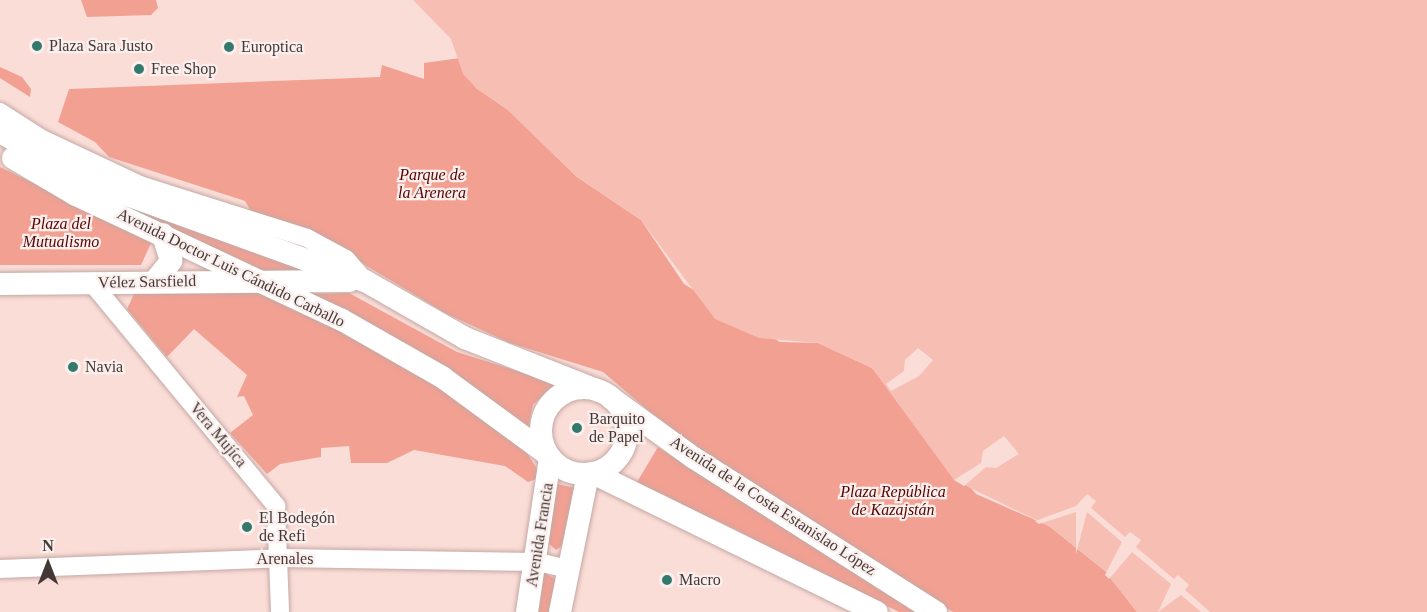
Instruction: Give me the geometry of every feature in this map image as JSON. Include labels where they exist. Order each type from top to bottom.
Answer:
[{"type":"main road","name":"Avenida Doctor Luis Cándido Carballo","points":[[0,132],[80,178],[136,201],[365,281],[465,338],[605,394]]},
{"type":"main road","name":"Avenida Doctor Luis Cándido Carballo","points":[[0,149],[74,194],[266,281],[442,377],[549,456]]},
{"type":"main road","points":[[155,281],[171,261],[164,234]]},
{"type":"main road","name":"Vélez Sarsfield","points":[[0,284],[365,281]]},
{"type":"main road","points":[[569,391],[605,394],[624,418],[625,442],[607,467],[590,473],[574,473],[549,456],[541,425],[546,410],[569,391]]},
{"type":"main road","name":"Avenida de la Costa Estanislao López","points":[[605,394],[936,612]]},
{"type":"main road","name":"Avenida Francia","points":[[527,612],[538,562],[549,456]]},
{"type":"main road","name":"Avenida Francia","points":[[560,612],[590,473]]},
{"type":"main road","name":"Avenida de la Costa Estanislao López","points":[[590,473],[878,612]]},
{"type":"street","name":"Avenida Doctor Luis Cándido Carballo","points":[[0,112],[51,144],[140,184],[307,238],[346,259],[365,281]]},
{"type":"street","name":"Vera Mujíca","points":[[91,282],[276,506],[280,558],[280,612]]},
{"type":"street","name":"Arenales","points":[[0,569],[280,558],[538,562],[569,569]]},
{"type":"green space","points":[[81,0],[156,0],[158,8],[151,15],[87,17]]},
{"type":"green space","name":"Parque de la Arenera","points":[[460,58],[476,88],[508,110],[577,177],[641,220],[684,284],[780,342],[818,343],[872,368],[976,494],[1049,526],[1105,571],[1137,612],[953,612],[676,434],[603,372],[510,343],[445,313],[327,242],[253,215],[245,201],[109,157],[95,142],[58,122],[69,89],[380,77],[382,65],[424,79],[424,63]]},
{"type":"green space","points":[[0,67],[22,77],[31,89],[30,97],[0,78]]},
{"type":"green space","name":"Plaza del Mutualismo","points":[[0,167],[152,241],[141,265],[0,265]]},
{"type":"green space","points":[[79,185],[303,265],[303,273],[262,273]]},
{"type":"green space","points":[[258,293],[275,296],[445,388],[522,445],[542,477],[528,482],[505,466],[414,450],[387,463],[351,463],[349,446],[321,448],[321,457],[280,464],[267,474],[230,433],[253,415],[244,396],[237,397],[247,375],[194,329],[167,357],[127,309],[134,294]]},
{"type":"green space","points":[[349,293],[457,352],[555,383],[533,405],[528,429],[310,294]]},
{"type":"green space","points":[[658,447],[916,612],[899,612],[718,521],[634,487]]},
{"type":"green space","points":[[557,484],[576,488],[565,544],[556,550],[548,543]]},
{"type":"green space","points":[[544,573],[556,579],[550,612],[533,612]]},
{"type":"shaded area","points":[[413,0],[1427,0],[1427,612],[1137,612],[1105,571],[1049,526],[954,480],[872,368],[818,343],[759,338],[715,319],[641,220],[577,177],[508,110],[476,88],[463,74],[451,39]]},
{"type":"pier","points":[[918,348],[933,360],[919,376],[891,391],[886,384],[904,371],[905,360]]},
{"type":"pier","points":[[1004,436],[1019,454],[996,468],[986,467],[964,486],[954,480],[981,463],[983,451]]},
{"type":"pier","points":[[1087,494],[1096,501],[1091,508],[1125,537],[1130,532],[1141,540],[1136,547],[1174,579],[1178,575],[1189,585],[1185,590],[1210,612],[1201,612],[1181,595],[1158,612],[1171,584],[1132,552],[1109,579],[1105,575],[1122,542],[1087,512],[1076,554],[1076,512],[1039,524],[1035,521],[1076,506]]},
{"type":"place","name":"Plaza Sara Justo","points":[[37,46]]},
{"type":"place","name":"Europtica","points":[[229,47]]},
{"type":"place","name":"Free Shop","points":[[139,69]]},
{"type":"place","name":"Navia","points":[[73,367]]},
{"type":"place","name":"Barquito de Papel","points":[[577,428]]},
{"type":"place","name":"El Bodegón de Refi","points":[[247,527]]},
{"type":"place","name":"Macro","points":[[667,580]]},
{"type":"park label","name":"Plaza República de Kazajstán","points":[[893,501]]}]
